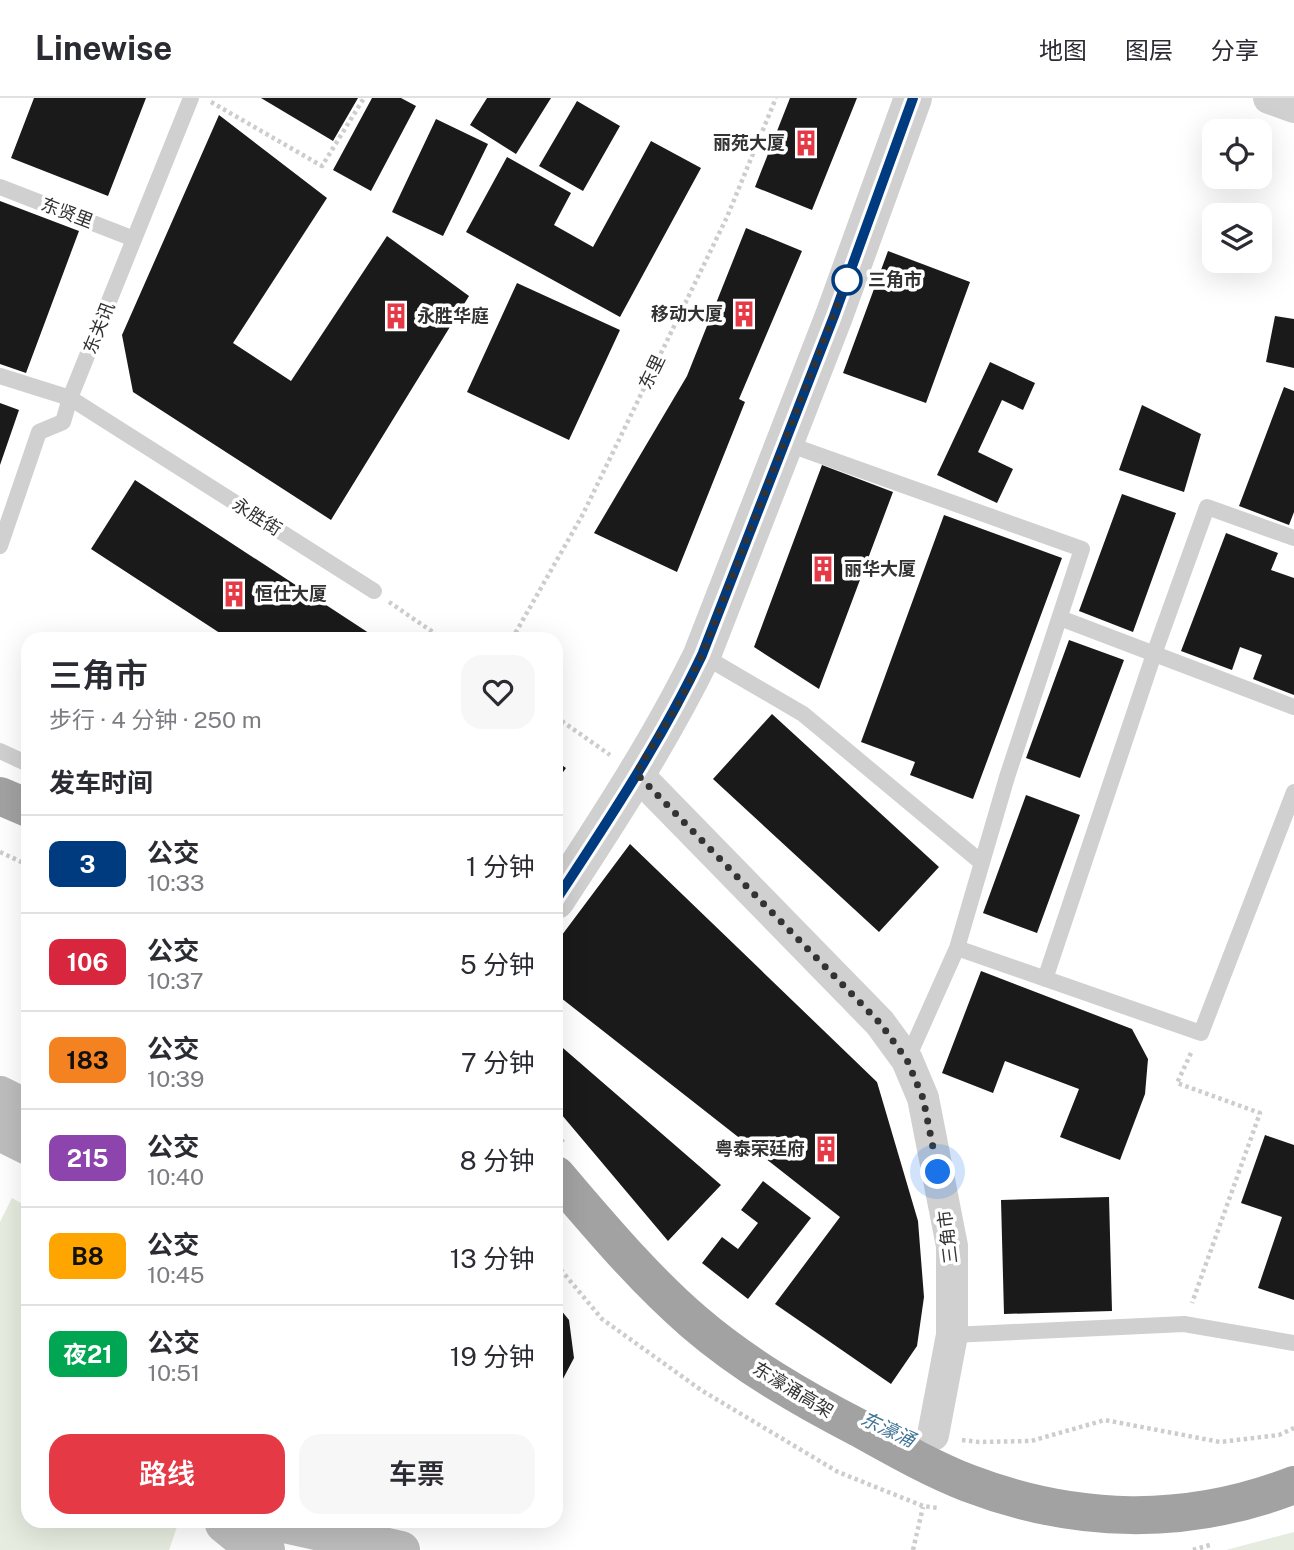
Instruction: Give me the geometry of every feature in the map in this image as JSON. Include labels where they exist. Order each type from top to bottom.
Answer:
[{"type":"highway","points":[[0,795],[21,804]]},
{"type":"highway","name":"东濠涌高架","points":[[563,1174],[586,1215],[648,1283],[724,1350],[811,1408],[971,1488],[1051,1511],[1120,1519],[1201,1515],[1294,1487]]},
{"type":"main road","points":[[0,1095],[21,1106]]},
{"type":"main road","points":[[0,1132],[21,1142]]},
{"type":"main road","points":[[245,1534],[401,1550]]},
{"type":"street","points":[[563,889],[681,699],[702,655],[834,316],[913,98]]},
{"type":"street","points":[[1269,98],[1294,107]]},
{"type":"street","name":"三角市","points":[[636,773],[880,1023],[907,1060],[923,1098],[952,1246],[952,1335],[933,1435]]},
{"type":"lane","name":"东关讯","points":[[0,547],[39,432],[62,422],[191,98]]},
{"type":"lane","name":"东贤里","points":[[0,187],[134,239]]},
{"type":"lane","name":"永胜街","points":[[0,376],[70,398],[374,591]]},
{"type":"lane","points":[[785,443],[1082,550],[1007,777],[957,948],[907,1060]]},
{"type":"lane","points":[[1045,979],[1154,654],[1207,508],[1294,538]]},
{"type":"lane","points":[[1060,618],[1294,707]]},
{"type":"lane","points":[[702,655],[803,715],[982,863]]},
{"type":"lane","points":[[0,751],[21,761]]},
{"type":"lane","points":[[957,948],[1201,1033],[1294,792]]},
{"type":"lane","points":[[952,1335],[1184,1324],[1294,1343]]},
{"type":"path","points":[[204,98],[322,166],[364,98]]},
{"type":"path","name":"东里","points":[[516,632],[583,514],[727,217],[776,98]]},
{"type":"path","points":[[374,591],[433,632]]},
{"type":"path","points":[[563,723],[636,773]]},
{"type":"path","points":[[0,852],[21,862]]},
{"type":"path","points":[[1184,1324],[1260,1112],[1177,1083],[1201,1033]]},
{"type":"path","points":[[933,1435],[979,1442],[1031,1441],[1105,1420],[1220,1441],[1279,1435],[1294,1428]]},
{"type":"path","points":[[913,1550],[923,1506]]},
{"type":"shaded area","points":[[12,1198],[21,1203],[21,1528],[177,1528],[169,1550],[0,1550],[0,1222]]},
{"type":"shaded area","points":[[1294,1532],[1294,1550],[1226,1550]]},
{"type":"building","points":[[34,98],[146,98],[108,196],[11,158]]},
{"type":"building","points":[[261,98],[358,98],[333,141]]},
{"type":"building","points":[[372,98],[401,98],[416,106],[371,191],[333,170]]},
{"type":"building","points":[[487,98],[551,98],[516,154],[470,125]]},
{"type":"building","name":"丽苑大厦","points":[[790,98],[857,98],[812,210],[755,187]]},
{"type":"building","points":[[577,101],[620,126],[583,191],[539,166]]},
{"type":"building","name":"永胜华庭","points":[[219,115],[327,198],[233,343],[291,381],[387,236],[469,296],[331,520],[133,392],[122,335]]},
{"type":"building","points":[[436,119],[488,144],[443,236],[392,212]]},
{"type":"building","points":[[651,141],[701,168],[620,317],[466,232],[507,157],[571,193],[554,225],[593,247]]},
{"type":"building","points":[[0,201],[79,231],[26,373],[0,364]]},
{"type":"building","points":[[746,228],[802,251],[739,399],[745,402],[677,572],[594,533],[687,376]]},
{"type":"building","points":[[888,251],[970,282],[926,403],[843,373]]},
{"type":"building","points":[[517,283],[620,330],[569,440],[467,392]]},
{"type":"building","points":[[1275,316],[1294,319],[1294,368],[1266,362]]},
{"type":"building","points":[[990,362],[1035,383],[1023,410],[1002,400],[978,452],[1013,469],[997,503],[937,475]]},
{"type":"building","points":[[1284,387],[1294,391],[1294,512],[1289,525],[1239,506]]},
{"type":"building","points":[[0,403],[19,410],[0,465]]},
{"type":"building","points":[[1142,405],[1201,434],[1184,492],[1119,470]]},
{"type":"building","name":"丽华大厦","points":[[822,465],[893,492],[819,689],[754,647]]},
{"type":"building","name":"恒仕大厦","points":[[135,480],[367,632],[218,632],[91,549]]},
{"type":"building","points":[[1122,494],[1176,513],[1133,632],[1079,611]]},
{"type":"building","points":[[944,515],[1062,558],[973,799],[910,775],[915,762],[861,742]]},
{"type":"building","points":[[1226,533],[1278,553],[1271,570],[1294,578],[1294,695],[1253,679],[1262,655],[1240,647],[1232,670],[1181,651]]},
{"type":"building","points":[[1069,640],[1124,660],[1080,778],[1026,758]]},
{"type":"building","points":[[772,714],[939,867],[879,932],[713,779]]},
{"type":"building","points":[[1026,795],[1080,815],[1037,933],[983,913]]},
{"type":"building","name":"粤泰荣廷府","points":[[630,844],[877,1082],[918,1221],[924,1297],[917,1346],[891,1384],[775,1304],[840,1217],[563,999],[563,934]]},
{"type":"building","points":[[981,971],[1132,1029],[1148,1059],[1145,1094],[1120,1160],[1060,1137],[1079,1089],[1005,1061],[993,1093],[942,1073]]},
{"type":"building","points":[[563,1048],[721,1185],[668,1241],[563,1116]]},
{"type":"building","points":[[1265,1135],[1294,1145],[1294,1300],[1258,1288],[1282,1217],[1241,1203]]},
{"type":"building","points":[[763,1181],[811,1218],[748,1299],[702,1263],[722,1237],[738,1249],[758,1223],[741,1210]]},
{"type":"building","points":[[1109,1197],[1112,1311],[1004,1314],[1001,1200]]},
{"type":"building","points":[[563,1313],[569,1320],[574,1358],[563,1379]]},
{"type":"bus line","name":"3","points":[[563,889],[660,736],[702,655],[834,316],[913,98]]},
{"type":"place","name":"丽苑大厦","points":[[806,143]]},
{"type":"place","name":"三角市","points":[[847,280]]},
{"type":"place","name":"移动大厦","points":[[744,314]]},
{"type":"place","name":"永胜华庭","points":[[396,316]]},
{"type":"place","name":"丽华大厦","points":[[823,569]]},
{"type":"place","name":"恒仕大厦","points":[[234,594]]},
{"type":"place","name":"粤泰荣廷府","points":[[826,1149]]},
{"type":"route","points":[[847,280],[849,275],[702,655],[681,699],[636,773],[880,1023],[907,1060],[923,1098],[938,1172]]},
{"type":"water label","name":"东濠涌","points":[[888,1429]]}]
